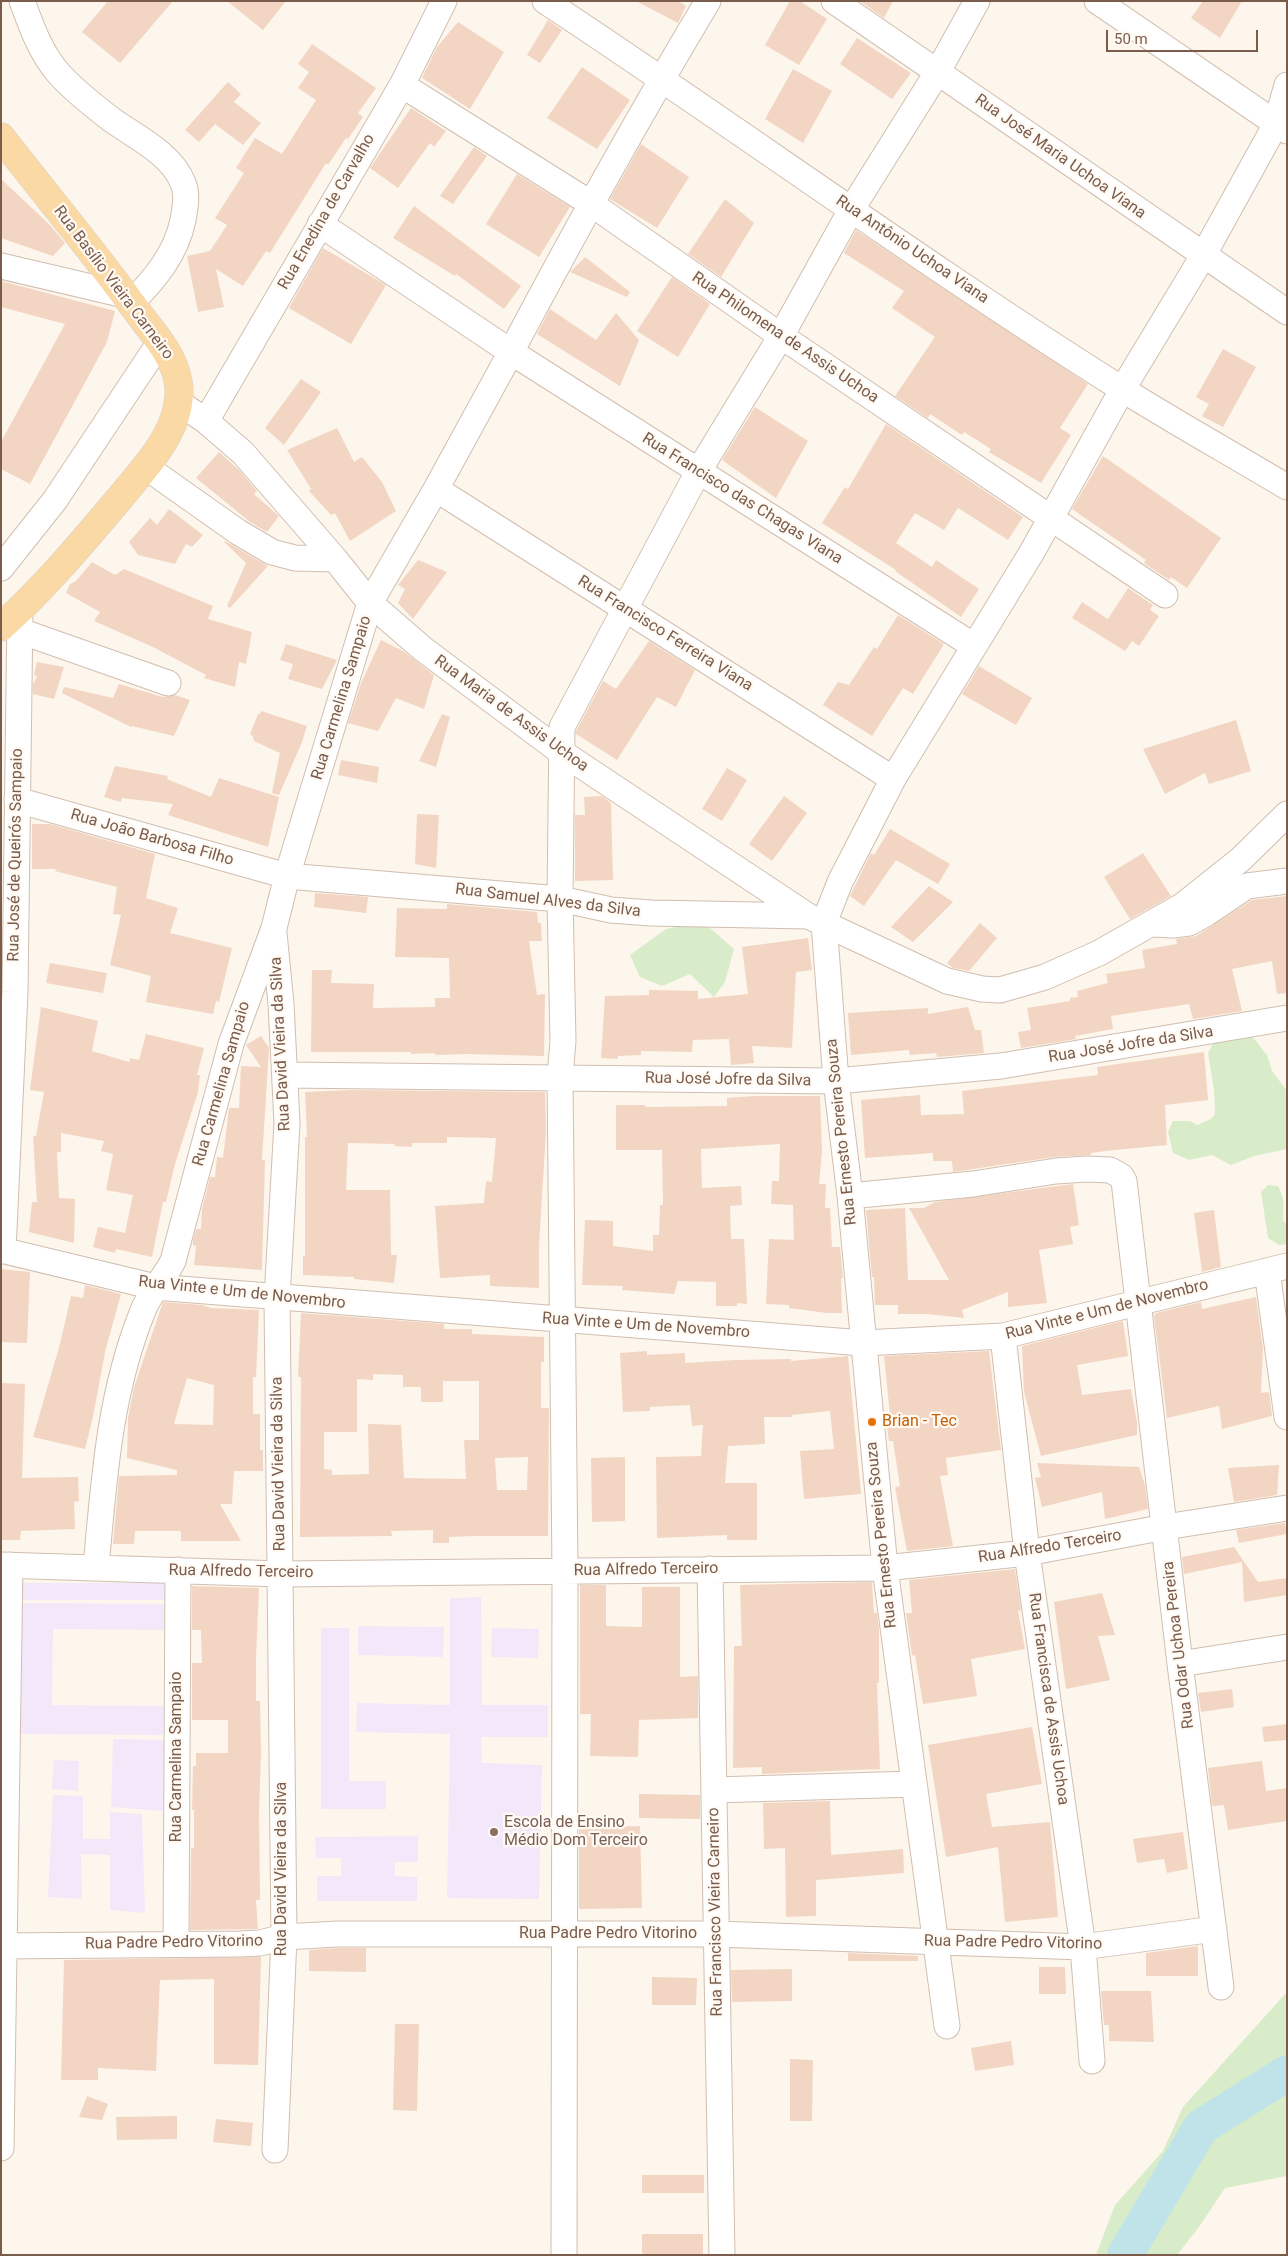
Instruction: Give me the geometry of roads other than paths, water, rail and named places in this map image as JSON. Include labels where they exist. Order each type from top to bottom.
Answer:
[{"type":"main road","name":"Rua Basílio Vieira Carneiro","points":[[1,137],[172,358],[179,383],[175,417],[146,467]]},
{"type":"main road","points":[[14,622],[146,467]]},
{"type":"street","points":[[1,266],[128,299],[159,273],[172,253],[181,229],[186,194],[183,182],[165,157],[111,119],[62,77],[50,64],[38,43],[22,1]]},
{"type":"street","name":"Rua Enedina de Carvalho","points":[[206,420],[402,85],[444,1]]},
{"type":"street","name":"Rua Antônio Uchoa Viana","points":[[545,1],[661,78],[851,210],[1122,390],[1287,487]]},
{"type":"street","name":"Rua Carmelina Sampaio","points":[[96,1567],[111,1419],[131,1345],[142,1313],[155,1287],[165,1276],[173,1261],[231,1044],[274,928],[287,876],[370,603],[436,489],[590,204],[661,78],[708,1]]},
{"type":"street","name":"Rua José Maria Uchoa Viana","points":[[834,1],[1287,312]]},
{"type":"street","points":[[564,2255],[565,1572],[560,1077],[563,1041],[560,900],[562,727],[698,472],[781,336],[851,210],[937,73],[978,1]]},
{"type":"street","points":[[1097,1],[1281,127]]},
{"type":"street","name":"Rua Philomena de Assis Uchoa","points":[[402,85],[590,204],[781,336],[1165,595]]},
{"type":"street","points":[[816,920],[892,779],[1051,517],[1122,390],[1281,127],[1287,85]]},
{"type":"street","name":"Rua Francisco das Chagas Viana","points":[[320,224],[511,352],[974,646]]},
{"type":"street","points":[[52,278],[99,262]]},
{"type":"street","points":[[1,568],[55,500],[160,342]]},
{"type":"street","name":"Rua Maria de Assis Uchoa","points":[[178,402],[206,420],[243,453],[335,559],[370,603],[423,650],[562,752],[816,920],[947,981],[982,989],[1000,990],[1045,977],[1099,952],[1182,906],[1223,874],[1287,814]]},
{"type":"street","points":[[146,467],[238,532],[272,552],[295,558],[335,559]]},
{"type":"street","name":"Rua Francisco Ferreira Viana","points":[[436,489],[892,779]]},
{"type":"street","points":[[14,622],[168,683]]},
{"type":"street","name":"Rua José de Queirós Sampaio","points":[[2,1251],[8,991],[17,800],[14,622]]},
{"type":"street","name":"Rua João Barbosa Filho","points":[[17,800],[287,876]]},
{"type":"street","name":"Rua Samuel Alves da Silva","points":[[287,876],[560,900],[611,910],[651,914],[816,920]]},
{"type":"street","points":[[1152,924],[1173,925],[1188,923],[1207,913],[1247,886],[1287,881]]},
{"type":"street","name":"Rua Ernesto Pereira Souza","points":[[816,920],[850,1196],[884,1568],[947,2026]]},
{"type":"street","name":"Rua David Vieira da Silva","points":[[274,928],[281,1004],[287,1123],[277,1298],[284,1937],[275,2150]]},
{"type":"street","name":"Rua José Jofre da Silva","points":[[285,1075],[836,1081],[1001,1066],[1287,1018]]},
{"type":"street","name":"Rua Odar Uchoa Pereira","points":[[850,1196],[973,1184],[1056,1171],[1095,1168],[1110,1170],[1121,1176],[1124,1181],[1180,1664],[1221,1987]]},
{"type":"street","name":"Rua Vinte e Um de Novembro","points":[[2,1251],[155,1287],[863,1343],[1002,1336],[1277,1269]]},
{"type":"street","points":[[1277,1269],[1287,1417]]},
{"type":"street","name":"Rua Francisca de Assis Uchoa","points":[[1002,1336],[1027,1553],[1083,1947],[1092,2061]]},
{"type":"street","name":"Rua Alfredo Terceiro","points":[[6,1565],[281,1574],[884,1568],[1027,1553],[1287,1508]]},
{"type":"street","points":[[1,2148],[6,1565]]},
{"type":"street","name":"Rua Francisco Vieira Carneiro","points":[[710,1569],[722,2255]]},
{"type":"street","name":"Rua Carmelina Sampaio","points":[[176,1944],[178,1570]]},
{"type":"street","points":[[1180,1664],[1287,1648]]},
{"type":"street","points":[[714,1790],[913,1784]]},
{"type":"street","name":"Rua Padre Pedro Vitorino","points":[[3,1946],[260,1943],[284,1937],[337,1934],[716,1934],[918,1942],[934,1940],[1083,1947],[1214,1929]]},
{"type":"waterway","points":[[1125,2255],[1201,2127],[1287,2073]]},
{"type":"place","name":"Brian - Tec","points":[[872,1422]]},
{"type":"place","name":"Escola de Ensino Médio Dom Terceiro","points":[[494,1832]]}]
